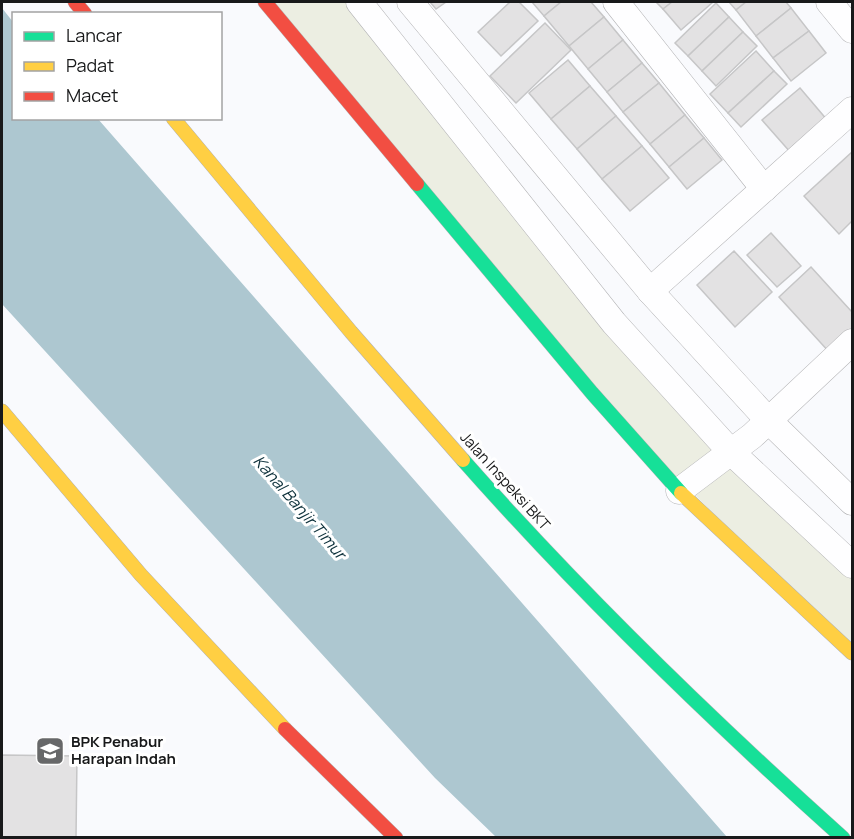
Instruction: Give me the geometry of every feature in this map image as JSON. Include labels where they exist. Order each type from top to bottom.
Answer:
[{"type":"street","points":[[265,2],[592,393],[679,491],[852,653]]},
{"type":"street","points":[[358,2],[614,323],[730,451],[852,565]]},
{"type":"street","points":[[410,2],[650,291],[768,420],[852,502]]},
{"type":"street","points":[[616,2],[764,189]]},
{"type":"street","points":[[830,2],[852,30]]},
{"type":"street","points":[[650,291],[852,110]]},
{"type":"street","name":"Jalan Inspeksi BKT","points":[[175,120],[392,381],[553,557],[664,673],[759,763],[843,837]]},
{"type":"street","points":[[679,491],[752,436],[852,342]]},
{"type":"street","points":[[2,411],[141,575],[293,737],[396,837]]},
{"type":"shaded area","points":[[265,2],[359,2],[614,323],[852,572],[852,650],[592,393]]},
{"type":"water","name":"Kanal Banjir Timur","points":[[2,8],[12,21],[12,120],[99,120],[727,837],[496,837],[435,778],[2,304]]},
{"type":"building","points":[[430,2],[446,2],[436,9]]},
{"type":"building","points":[[510,2],[519,2],[538,21],[501,56],[478,32]]},
{"type":"building","points":[[532,2],[561,2],[544,16]]},
{"type":"building","points":[[561,2],[591,2],[604,17],[569,46],[544,16]]},
{"type":"building","points":[[656,2],[672,2],[663,9]]},
{"type":"building","points":[[672,2],[713,2],[681,30],[663,9]]},
{"type":"building","points":[[729,2],[746,2],[736,10]]},
{"type":"building","points":[[746,2],[786,2],[791,8],[756,36],[736,10]]},
{"type":"building","points":[[716,3],[729,17],[688,56],[675,43]]},
{"type":"building","points":[[791,8],[809,31],[773,58],[756,36]]},
{"type":"building","points":[[604,17],[623,40],[588,69],[569,46]]},
{"type":"building","points":[[729,17],[743,32],[702,71],[688,56]]},
{"type":"building","points":[[545,23],[571,50],[516,103],[490,76]]},
{"type":"building","points":[[809,31],[826,53],[791,81],[773,58]]},
{"type":"building","points":[[743,32],[757,46],[716,86],[702,71]]},
{"type":"building","points":[[623,40],[642,63],[607,92],[588,69]]},
{"type":"building","points":[[756,51],[774,71],[728,113],[710,94]]},
{"type":"building","points":[[568,60],[590,86],[551,119],[529,93]]},
{"type":"building","points":[[642,63],[659,83],[623,112],[607,92]]},
{"type":"building","points":[[774,71],[787,84],[741,127],[728,113]]},
{"type":"building","points":[[659,83],[685,115],[650,144],[623,112]]},
{"type":"building","points":[[590,86],[616,116],[577,149],[551,119]]},
{"type":"building","points":[[800,88],[828,121],[791,153],[762,120]]},
{"type":"building","points":[[685,115],[704,138],[669,167],[650,144]]},
{"type":"building","points":[[616,116],[642,146],[602,179],[577,149]]},
{"type":"building","points":[[704,138],[722,160],[687,189],[669,167]]},
{"type":"building","points":[[642,146],[669,178],[630,211],[602,179]]},
{"type":"building","points":[[852,152],[852,221],[839,234],[804,196]]},
{"type":"building","points":[[771,233],[801,266],[777,287],[747,255]]},
{"type":"building","points":[[734,251],[772,292],[735,327],[697,285]]},
{"type":"building","points":[[811,267],[852,312],[852,333],[830,353],[779,297]]},
{"type":"building","points":[[2,755],[77,756],[76,838],[2,838]]},
{"type":"traffic: fast","points":[[417,184],[592,393],[681,493]]},
{"type":"traffic: fast","points":[[463,460],[554,559],[647,654],[743,747],[843,838]]},
{"type":"traffic: slow","points":[[175,120],[351,332],[463,460]]},
{"type":"traffic: slow","points":[[2,411],[141,575],[285,729]]},
{"type":"traffic: slow","points":[[681,493],[852,653]]},
{"type":"traffic: jam","points":[[75,2],[83,12]]},
{"type":"traffic: jam","points":[[265,2],[417,184]]},
{"type":"traffic: jam","points":[[285,729],[396,838]]},
{"type":"place","name":"BPK Penabur Harapan Indah","points":[[50,751]]}]
